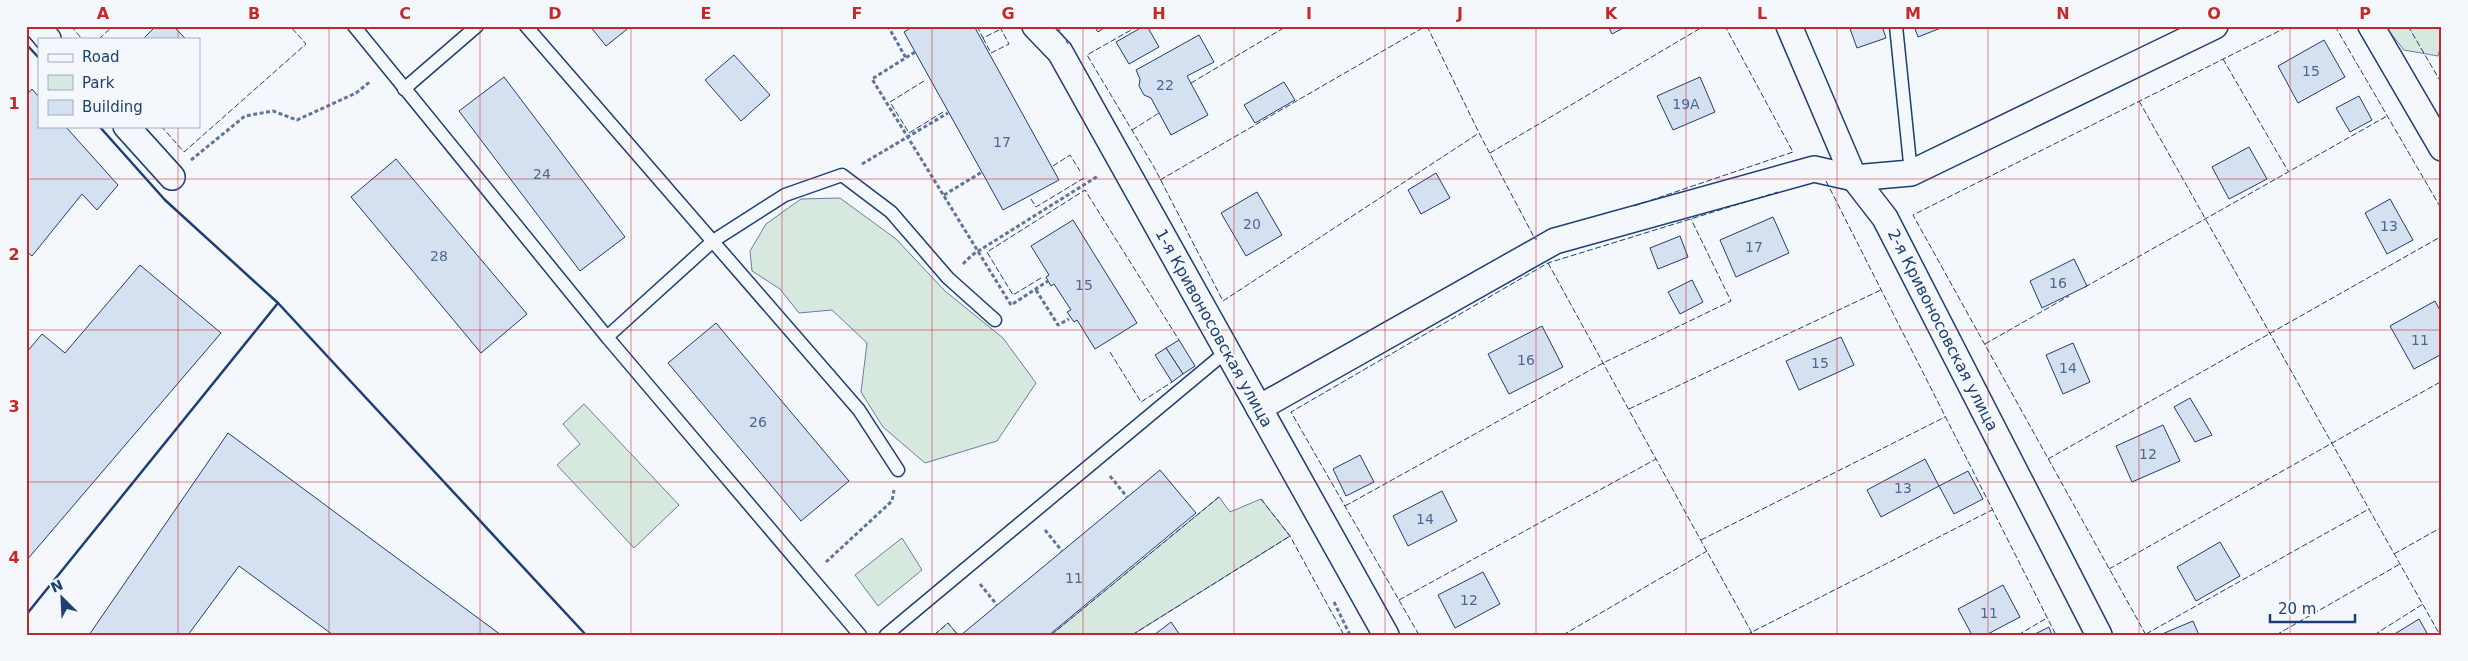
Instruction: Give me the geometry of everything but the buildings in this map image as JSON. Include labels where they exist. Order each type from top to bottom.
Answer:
[{"type":"street","points":[[37,26],[47,38]]},
{"type":"street","name":"1-я Кривоносовская улица","points":[[1035,26],[1060,52],[1386,635]]},
{"type":"street","name":"2-я Кривоносовская улица","points":[[1789,26],[1854,178],[1885,218],[2098,635]]},
{"type":"street","points":[[1259,408],[1555,241],[1814,169],[1854,178],[1911,173],[2215,26]]},
{"type":"street","points":[[2371,26],[2442,148]]},
{"type":"street","points":[[128,128],[172,177]]},
{"type":"lane","points":[[354,26],[607,337],[860,635]]},
{"type":"lane","points":[[404,89],[477,26]]},
{"type":"lane","points":[[526,26],[859,410],[898,470]]},
{"type":"lane","points":[[1896,26],[1911,173]]},
{"type":"lane","points":[[607,337],[713,241],[785,195],[842,175],[891,212],[948,278],[995,320]]},
{"type":"lane","points":[[886,635],[1227,351]]},
{"type":"path","points":[[891,26],[888,28],[906,58]]},
{"type":"path","points":[[915,52],[872,79],[1011,305],[1048,282]]},
{"type":"path","points":[[172,177],[210,142],[245,116],[273,111],[297,120],[356,93],[388,68]]},
{"type":"path","points":[[842,175],[948,112]]},
{"type":"path","points":[[944,195],[982,172]]},
{"type":"path","points":[[978,252],[1103,173]]},
{"type":"path","points":[[1036,290],[1058,326],[1069,319]]},
{"type":"path","points":[[1096,460],[1127,497]]},
{"type":"path","points":[[811,577],[892,501],[898,470]]},
{"type":"path","points":[[1031,514],[1062,551]]},
{"type":"path","points":[[966,568],[997,605]]},
{"type":"green space","points":[[2385,26],[2442,26],[2442,41],[2438,56],[2404,50]]},
{"type":"green space","points":[[840,198],[896,239],[945,291],[1003,338],[1036,383],[997,441],[925,463],[883,427],[861,392],[867,343],[832,310],[799,313],[780,289],[752,271],[750,251],[766,224],[801,199]]},
{"type":"green space","points":[[584,404],[679,505],[634,548],[557,465],[580,444],[563,424]]},
{"type":"green space","points":[[1219,497],[1230,512],[1261,499],[1290,536],[1132,635],[1051,635]]},
{"type":"green space","points":[[902,538],[922,570],[878,606],[855,575]]},
{"type":"green space","points":[[948,623],[958,635],[934,635]]},
{"type":"fence","points":[[71,26],[81,38]]},
{"type":"fence","points":[[100,38],[113,26]]},
{"type":"fence","points":[[163,128],[184,152],[306,44],[290,26]]},
{"type":"fence","points":[[977,26],[983,38],[1001,29],[999,26]]},
{"type":"fence","points":[[1057,26],[1068,44]]},
{"type":"fence","points":[[1138,26],[1087,55],[1154,167],[1223,301],[1479,133],[1535,239],[1537,239]]},
{"type":"fence","points":[[1191,83],[1287,26]]},
{"type":"fence","points":[[1160,180],[1426,26]]},
{"type":"fence","points":[[1427,26],[1479,133]]},
{"type":"fence","points":[[1490,153],[1704,26]]},
{"type":"fence","points":[[1634,206],[1793,152],[1725,26]]},
{"type":"fence","points":[[2146,635],[1913,215],[2289,26]]},
{"type":"fence","points":[[2335,26],[2442,210]]},
{"type":"fence","points":[[2408,26],[2442,84]]},
{"type":"fence","points":[[983,38],[991,53],[1009,44],[1001,29]]},
{"type":"fence","points":[[2223,59],[2288,171]]},
{"type":"fence","points":[[924,81],[890,102],[909,133],[943,112]]},
{"type":"fence","points":[[2139,101],[2440,635]]},
{"type":"fence","points":[[1132,130],[1159,113]]},
{"type":"fence","points":[[2085,287],[2387,116]]},
{"type":"fence","points":[[1053,166],[1070,155],[1080,171]]},
{"type":"fence","points":[[1031,199],[1036,207],[1084,178]]},
{"type":"fence","points":[[1826,181],[2056,635]]},
{"type":"fence","points":[[1041,278],[1013,295],[987,252],[1085,190],[1179,340]]},
{"type":"fence","points":[[1419,635],[1291,412],[1548,263],[1778,192]]},
{"type":"fence","points":[[1345,506],[1603,363],[1731,301],[1691,219]]},
{"type":"fence","points":[[2048,459],[2442,236]]},
{"type":"fence","points":[[1548,263],[1753,635]]},
{"type":"fence","points":[[1629,409],[1881,290]]},
{"type":"fence","points":[[1985,344],[2069,296]]},
{"type":"fence","points":[[1110,352],[1141,402],[1172,382]]},
{"type":"fence","points":[[2109,569],[2442,381]]},
{"type":"fence","points":[[1701,540],[1945,417]]},
{"type":"fence","points":[[1399,600],[1656,459]]},
{"type":"fence","points":[[1051,635],[1219,497]]},
{"type":"fence","points":[[1261,499],[1290,536],[1344,635]]},
{"type":"fence","points":[[2146,634],[2369,509]]},
{"type":"fence","points":[[1746,635],[1992,510]]},
{"type":"fence","points":[[2394,554],[2442,527]]},
{"type":"fence","points":[[1132,635],[1290,536]]},
{"type":"fence","points":[[1563,635],[1707,551]]},
{"type":"fence","points":[[2276,635],[2400,564]]},
{"type":"fence","points":[[2374,635],[2423,604]]},
{"type":"fence","points":[[2018,635],[2047,618]]},
{"type":"fence","points":[[934,635],[948,623],[958,635]]},
{"type":"wall","points":[[26,44],[38,57]]},
{"type":"wall","points":[[101,128],[165,200],[278,303],[586,635]]},
{"type":"wall","points":[[26,615],[278,303]]}]
